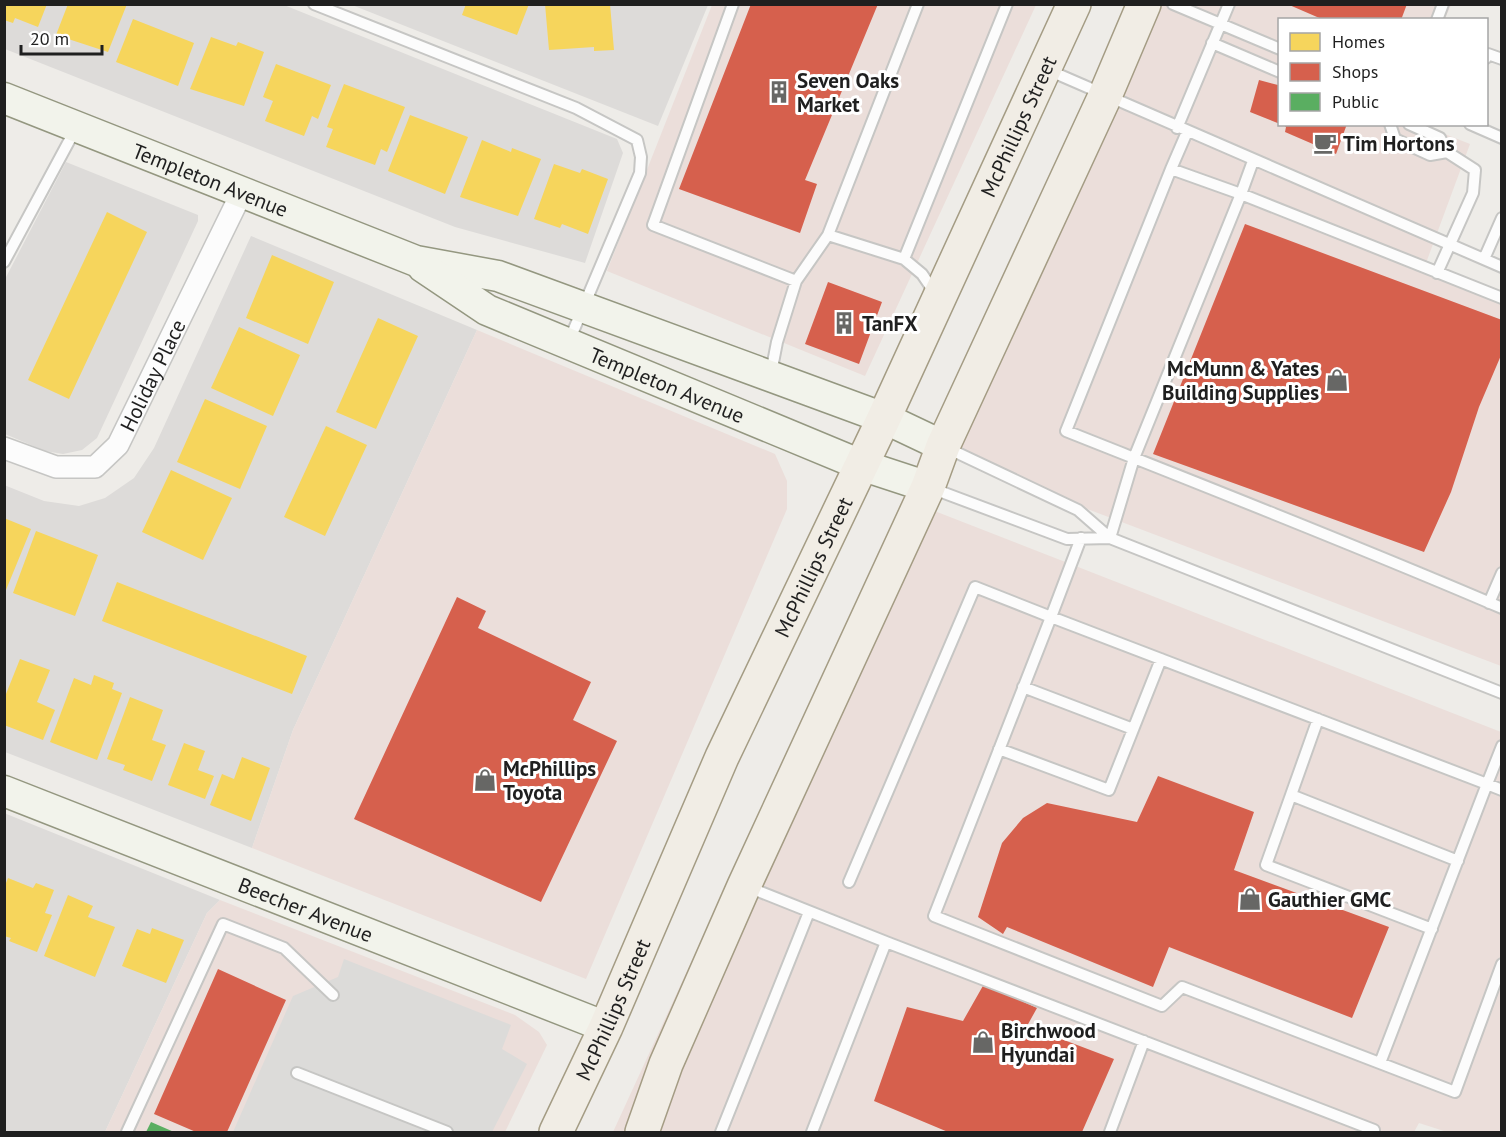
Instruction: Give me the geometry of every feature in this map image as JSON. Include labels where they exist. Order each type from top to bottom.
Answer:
[{"type":"main road","name":"McPhillips Street","points":[[556,1132],[606,1027],[722,757],[884,418],[1074,4]]},
{"type":"main road","points":[[642,1132],[666,1064],[744,886],[928,487],[943,446],[1105,96],[1144,4]]},
{"type":"street","name":"Templeton Avenue","points":[[4,98],[416,261],[498,276],[584,306],[884,418],[943,446]]},
{"type":"street","name":"Holiday Place","points":[[4,448],[56,467],[95,467],[118,445],[242,192]]},
{"type":"street","name":"Templeton Avenue","points":[[416,261],[487,310],[861,465],[928,487]]},
{"type":"street","name":"Beecher Avenue","points":[[4,791],[606,1027]]},
{"type":"lane","points":[[314,4],[576,108],[637,140],[641,157],[640,173],[568,344]]},
{"type":"lane","points":[[733,4],[653,225],[796,280]]},
{"type":"lane","points":[[770,376],[777,342],[796,280],[828,235],[918,4]]},
{"type":"lane","points":[[904,259],[1007,4]]},
{"type":"lane","points":[[1173,4],[1278,49]]},
{"type":"lane","points":[[1229,4],[1212,43],[1171,169],[1066,431],[1394,561],[1502,608]]},
{"type":"lane","points":[[1212,43],[1278,71]]},
{"type":"lane","points":[[1045,69],[1502,267]]},
{"type":"lane","points":[[4,262],[76,126]]},
{"type":"lane","points":[[1391,126],[1395,139],[1430,155],[1447,152]]},
{"type":"lane","points":[[1413,126],[1440,138],[1447,152],[1475,170],[1473,193],[1437,273]]},
{"type":"lane","points":[[1475,126],[1502,138]]},
{"type":"lane","points":[[1110,538],[1134,458],[1253,161]]},
{"type":"lane","points":[[1171,169],[1502,298]]},
{"type":"lane","points":[[1484,260],[1502,218]]},
{"type":"lane","points":[[828,235],[904,259],[922,274],[939,298]]},
{"type":"lane","points":[[943,446],[1078,510],[1110,538],[1502,693]]},
{"type":"lane","points":[[928,487],[1067,539],[1110,538]]},
{"type":"lane","points":[[1081,538],[934,916],[1162,1006],[1182,987],[1455,1092],[1502,964]]},
{"type":"lane","points":[[1489,603],[1502,573]]},
{"type":"lane","points":[[849,882],[975,587],[1502,790]]},
{"type":"lane","points":[[999,749],[1109,790],[1161,659]]},
{"type":"lane","points":[[1023,687],[1133,729]]},
{"type":"lane","points":[[1318,719],[1266,865],[1432,929]]},
{"type":"lane","points":[[1380,1064],[1502,746]]},
{"type":"lane","points":[[1291,795],[1458,861]]},
{"type":"lane","points":[[744,886],[1374,1130]]},
{"type":"lane","points":[[721,1132],[809,912]]},
{"type":"lane","points":[[127,1132],[223,924],[284,948],[333,995]]},
{"type":"lane","points":[[812,1132],[886,942]]},
{"type":"lane","points":[[1110,1132],[1144,1041]]},
{"type":"lane","points":[[297,1073],[447,1132]]},
{"type":"shaded area","points":[[4,5],[284,5],[617,139],[623,153],[585,263],[455,227],[5,49]]},
{"type":"shaded area","points":[[352,5],[708,5],[658,126]]},
{"type":"shaded area","points":[[712,5],[1036,5],[865,376],[607,271]]},
{"type":"shaded area","points":[[1145,5],[1451,5],[1445,18],[1278,18],[1278,126],[1425,126],[1470,144],[1426,263],[1501,293],[1501,666],[945,455]]},
{"type":"shaded area","points":[[66,162],[198,215],[198,221],[97,438],[82,450],[63,454],[45,451],[5,434],[4,281]]},
{"type":"shaded area","points":[[251,236],[477,330],[293,730],[252,848],[5,752],[4,485],[44,501],[79,506],[105,498],[134,478],[154,448]]},
{"type":"shaded area","points":[[477,330],[775,454],[787,481],[787,509],[586,979],[252,848],[293,730]]},
{"type":"shaded area","points":[[932,510],[1501,732],[1501,1132],[1447,1132],[1419,1123],[1414,1132],[613,1132],[890,529],[903,511]]},
{"type":"shaded area","points":[[4,813],[220,900],[207,913],[105,1132],[5,1132]]},
{"type":"shaded area","points":[[220,900],[515,1015],[539,1032],[547,1045],[505,1132],[105,1132],[207,913]]},
{"type":"shaded area","points":[[344,959],[511,1025],[502,1049],[527,1064],[492,1132],[233,1132],[293,996],[338,977]]},
{"type":"building: Homes","points":[[4,4],[47,4],[38,27],[15,18],[13,23],[4,20]]},
{"type":"building: Homes","points":[[68,4],[127,4],[108,52],[56,35]]},
{"type":"building: Homes","points":[[466,4],[529,4],[517,35],[462,15]]},
{"type":"building: Homes","points":[[545,4],[610,4],[614,50],[594,51],[594,47],[549,50]]},
{"type":"building: Homes","points":[[133,19],[194,43],[178,86],[116,62]]},
{"type":"building: Homes","points":[[211,37],[236,46],[238,42],[264,52],[244,106],[190,89]]},
{"type":"building: Homes","points":[[276,64],[331,85],[318,119],[312,116],[304,136],[265,121],[273,101],[263,97]]},
{"type":"building: Homes","points":[[344,84],[405,107],[387,152],[381,149],[375,165],[326,147],[333,129],[327,127]]},
{"type":"building: Homes","points":[[410,115],[468,137],[445,194],[388,171]]},
{"type":"building: Homes","points":[[482,140],[511,152],[512,148],[541,159],[518,216],[460,197]]},
{"type":"building: Homes","points":[[554,164],[580,173],[582,169],[608,179],[588,234],[562,224],[560,228],[534,219]]},
{"type":"building: Homes","points":[[107,212],[147,232],[69,399],[28,380]]},
{"type":"building: Homes","points":[[272,255],[334,282],[308,344],[246,318]]},
{"type":"building: Homes","points":[[378,318],[418,336],[376,429],[336,412]]},
{"type":"building: Homes","points":[[239,327],[300,355],[273,416],[211,388]]},
{"type":"building: Homes","points":[[205,399],[267,426],[240,489],[177,462]]},
{"type":"building: Homes","points":[[326,426],[367,445],[325,536],[284,517]]},
{"type":"building: Homes","points":[[171,470],[232,498],[203,560],[142,532]]},
{"type":"building: Homes","points":[[4,518],[31,529],[6,590],[4,589]]},
{"type":"building: Homes","points":[[36,531],[98,555],[75,616],[13,593]]},
{"type":"building: Homes","points":[[117,582],[307,656],[292,694],[102,621]]},
{"type":"building: Homes","points":[[20,659],[50,670],[37,702],[55,710],[43,740],[4,725],[4,699]]},
{"type":"building: Homes","points":[[94,675],[114,683],[112,689],[122,693],[97,760],[50,742],[74,678],[91,685]]},
{"type":"building: Homes","points":[[130,697],[163,710],[152,740],[166,745],[152,781],[123,770],[125,765],[107,759]]},
{"type":"building: Homes","points":[[184,743],[205,751],[198,770],[214,776],[205,799],[168,785]]},
{"type":"building: Homes","points":[[242,757],[270,768],[251,821],[210,805],[222,774],[234,779]]},
{"type":"building: Homes","points":[[8,878],[33,888],[36,883],[54,890],[45,913],[52,915],[37,952],[9,941],[11,938],[4,936],[4,888]]},
{"type":"building: Homes","points":[[68,895],[93,906],[88,917],[115,927],[95,977],[44,956]]},
{"type":"building: Homes","points":[[152,928],[184,940],[166,983],[122,966],[137,929],[150,934]]},
{"type":"building: Shops","name":"Seven Oaks Market","points":[[751,4],[878,4],[805,180],[817,184],[800,233],[679,189]]},
{"type":"building: Shops","points":[[1287,4],[1407,4],[1402,18],[1319,18]]},
{"type":"building: Shops","points":[[1259,80],[1278,85],[1278,123],[1250,112]]},
{"type":"building: Shops","name":"Tim Hortons","points":[[1346,126],[1336,154],[1285,132],[1286,127]]},
{"type":"building: Shops","name":"McMunn & Yates Building Supplies","points":[[1245,224],[1502,320],[1502,353],[1479,407],[1451,492],[1424,552],[1153,454]]},
{"type":"building: Shops","name":"TanFX","points":[[828,282],[882,302],[859,364],[805,344]]},
{"type":"building: Shops","name":"McPhillips Toyota","points":[[457,597],[486,611],[478,628],[591,682],[573,720],[617,741],[541,902],[354,819]]},
{"type":"building: Shops","points":[[1158,776],[1254,812],[1234,870],[1389,927],[1352,1018],[1169,947],[1153,987],[1007,927],[1003,934],[978,917],[1002,843],[1023,818],[1047,803],[1137,822]]},
{"type":"building: Shops","points":[[218,969],[286,1000],[227,1132],[196,1132],[154,1114]]},
{"type":"building: Shops","name":"Birchwood Hyundai","points":[[984,984],[1037,1008],[1027,1026],[1114,1059],[1082,1132],[948,1132],[874,1101],[907,1007],[963,1021]]},
{"type":"building: Public","points":[[151,1122],[174,1132],[146,1132]]},
{"type":"place","name":"Seven Oaks Market","points":[[779,92]]},
{"type":"place","name":"Tim Hortons","points":[[1325,143]]},
{"type":"place","name":"TanFX","points":[[844,323]]},
{"type":"place","name":"McMunn & Yates Building Supplies","points":[[1337,380]]},
{"type":"place","name":"McPhillips Toyota","points":[[485,780]]},
{"type":"place","name":"Gauthier GMC","points":[[1250,899]]},
{"type":"place","name":"Birchwood Hyundai","points":[[983,1042]]}]
